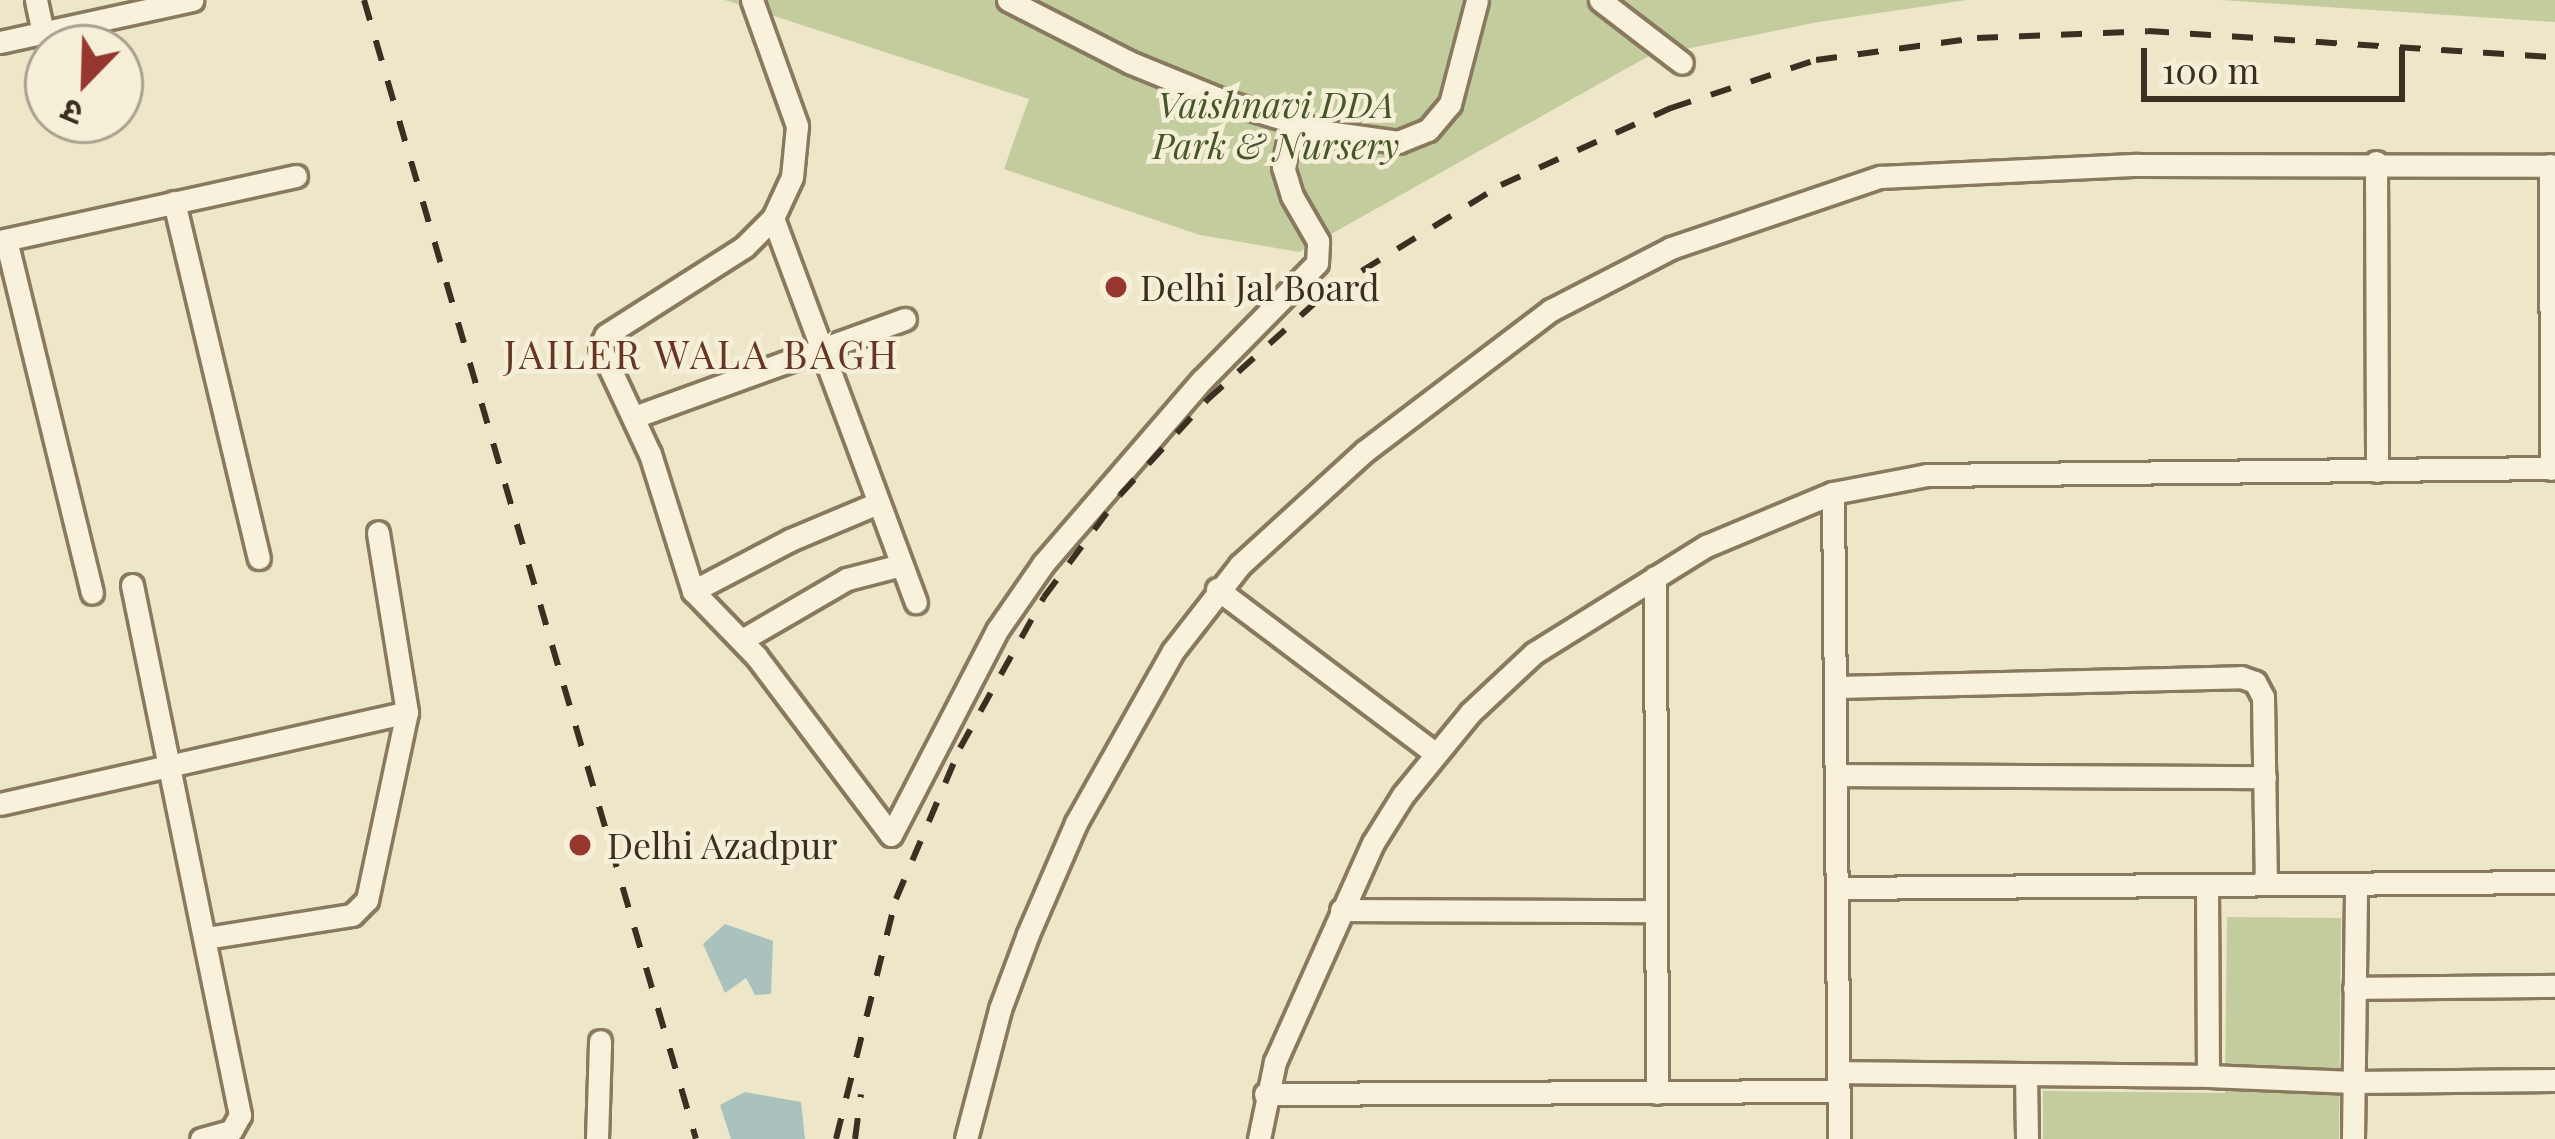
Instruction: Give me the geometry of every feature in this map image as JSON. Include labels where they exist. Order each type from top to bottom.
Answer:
[{"type":"street","points":[[84,24],[192,0]]},
{"type":"street","points":[[752,0],[799,138],[793,177],[772,218],[744,247],[600,341],[601,354],[634,417],[693,591],[742,640],[885,832],[894,834],[998,629],[1042,564],[1202,380],[1317,263],[1318,241],[1292,196],[1282,167],[1292,122]]},
{"type":"street","points":[[1008,0],[1130,62],[1292,122],[1398,142],[1440,121],[1459,83],[1477,0]]},
{"type":"street","points":[[1600,0],[1682,63]]},
{"type":"street","points":[[2376,162],[2377,471]]},
{"type":"street","points":[[966,1139],[1000,1009],[1076,823],[1173,651],[1217,589],[1364,451],[1551,310],[1698,238],[1880,177],[2376,162],[2553,165],[2553,469],[1927,475],[1833,493],[1724,538],[1534,653],[1435,753],[1373,843],[1341,910],[1265,1094],[1259,1139]]},
{"type":"street","points":[[92,593],[3,240],[296,176]]},
{"type":"street","points":[[175,202],[259,558]]},
{"type":"street","points":[[772,218],[825,348],[916,602]]},
{"type":"street","points":[[634,417],[904,320]]},
{"type":"street","points":[[1833,493],[1839,1139]]},
{"type":"street","points":[[693,591],[790,540],[878,503]]},
{"type":"street","points":[[206,938],[352,915],[363,908],[407,712],[378,532]]},
{"type":"street","points":[[742,640],[847,579],[902,565]]},
{"type":"street","points":[[1655,577],[1657,1093]]},
{"type":"street","points":[[132,585],[240,1115],[231,1131],[201,1139]]},
{"type":"street","points":[[1217,589],[1435,753]]},
{"type":"street","points":[[1837,687],[2241,677],[2262,689],[2266,884]]},
{"type":"street","points":[[0,804],[407,712]]},
{"type":"street","points":[[1838,775],[2264,777]]},
{"type":"street","points":[[1838,888],[2555,882]]},
{"type":"street","points":[[2353,1139],[2356,884]]},
{"type":"street","points":[[2207,885],[2208,1076]]},
{"type":"street","points":[[1341,910],[1656,911]]},
{"type":"street","points":[[2354,988],[2555,986]]},
{"type":"street","points":[[597,1139],[600,1041]]},
{"type":"street","points":[[1265,1094],[1657,1093],[2026,1074],[2353,1082],[2555,1081]]},
{"type":"street","points":[[2026,1074],[2027,1139]]},
{"type":"green space","name":"Vaishnavi DDA Park & Nursery","points":[[725,0],[1967,0],[1818,22],[1647,57],[1299,252],[1200,235],[1004,169],[1029,99]]},
{"type":"green space","points":[[2221,0],[2555,0],[2555,22]]},
{"type":"green space","points":[[2227,917],[2341,918],[2339,1139],[2043,1139],[2043,1091],[2225,1093]]},
{"type":"water","points":[[725,924],[773,941],[771,994],[755,995],[746,978],[725,993],[703,944]]},
{"type":"water","points":[[745,1092],[801,1102],[805,1139],[731,1139],[720,1105]]},
{"type":"railway","points":[[364,0],[696,1139]]},
{"type":"railway","points":[[836,1139],[896,899],[960,748],[1044,597],[1120,495],[1207,400],[1326,293],[1501,185],[1671,108],[1816,60],[1977,38],[2148,31],[2555,57]]},
{"type":"railway","points":[[855,1139],[861,1094]]},
{"type":"place","name":"Delhi Jal Board","points":[[1116,287]]},
{"type":"place","name":"Delhi Azadpur","points":[[580,845]]},
{"type":"district","name":"JAILER WALA BAGH","points":[[702,353]]}]
